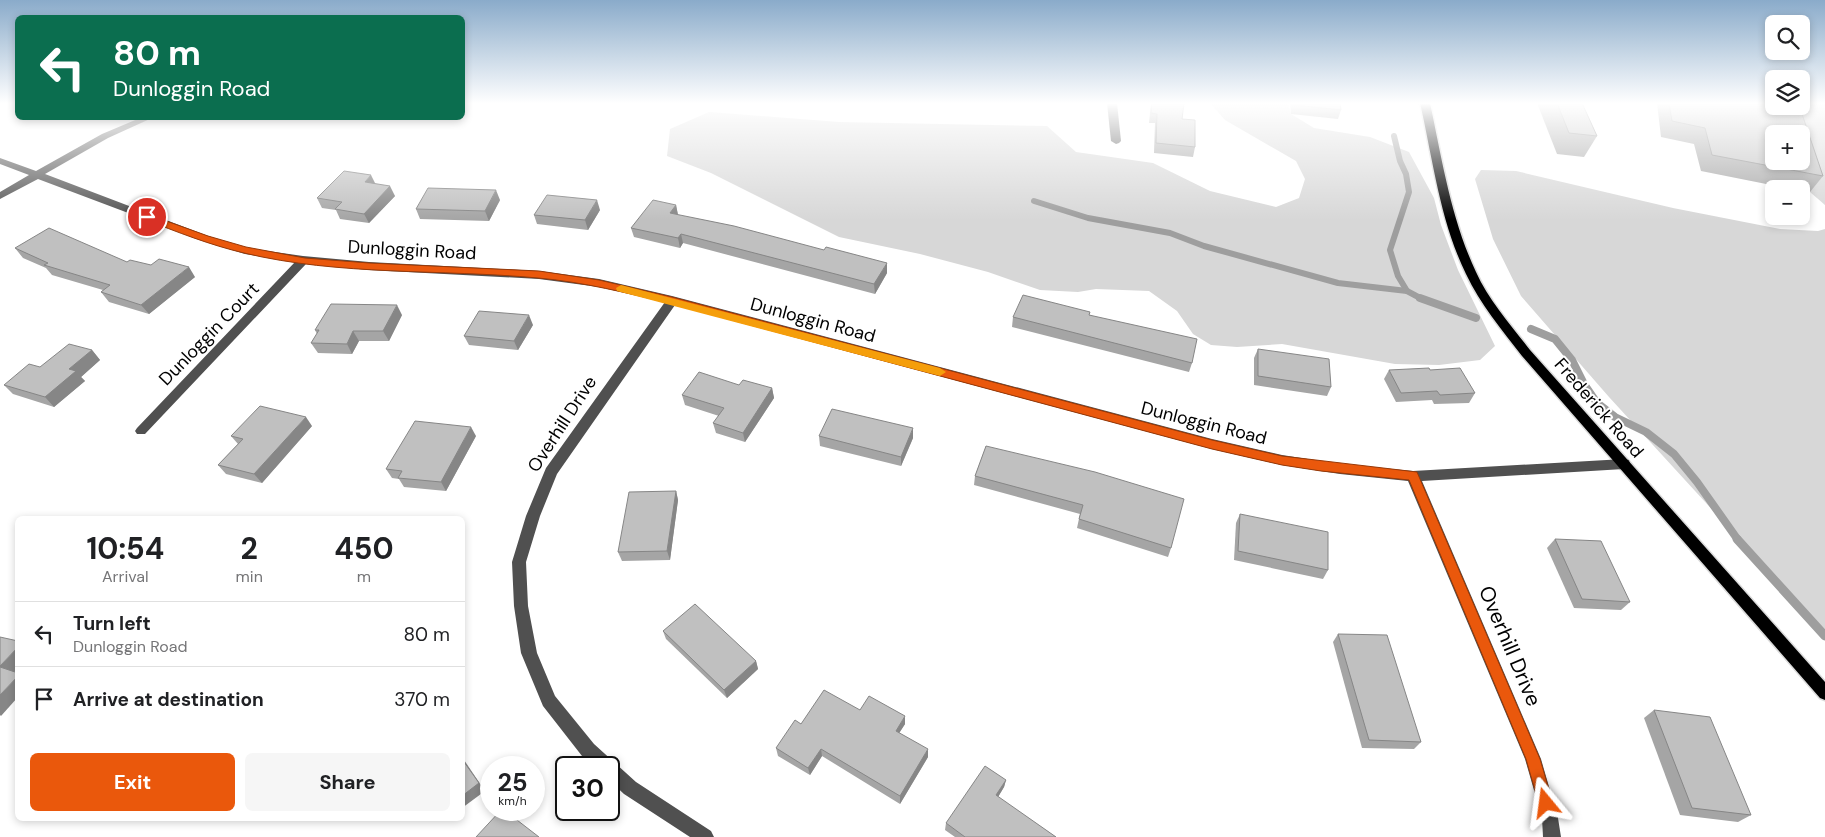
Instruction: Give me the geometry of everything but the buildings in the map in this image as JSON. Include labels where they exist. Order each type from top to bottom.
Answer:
[{"type":"main road","name":"Frederick Road","points":[[1434,142],[1451,214],[1465,261],[1488,302],[1526,352],[1825,694]]},
{"type":"street","points":[[0,196],[94,142]]},
{"type":"street","name":"Dunloggin Road","points":[[0,161],[204,238],[245,250],[303,260],[369,266],[539,275],[599,283],[672,300],[1212,444],[1311,465],[1413,476],[1624,464]]},
{"type":"street","name":"Dunloggin Court","points":[[141,431],[303,260]]},
{"type":"street","name":"Overhill Drive","points":[[595,756],[549,701],[529,653],[521,606],[519,562],[533,516],[551,472],[574,436],[672,300]]},
{"type":"street","name":"Overhill Drive","points":[[1413,476],[1533,759],[1550,818],[1552,837]]},
{"type":"street","name":"Overhill Drive","points":[[620,779],[630,788],[705,837]]},
{"type":"shaded area","points":[[669,142],[1065,142],[1076,152],[1153,163],[1210,191],[1276,207],[1299,198],[1305,179],[1296,161],[1263,142],[1383,142],[1409,152],[1434,198],[1441,225],[1458,270],[1495,346],[1480,360],[1439,365],[1395,364],[1282,344],[1237,347],[1211,345],[1193,334],[1177,311],[1149,291],[1096,289],[1078,292],[1040,290],[988,272],[920,254],[839,237],[711,173],[667,156]]},
{"type":"shaded area","points":[[1810,142],[1825,142],[1825,205],[1810,192],[1810,180],[1808,180],[1807,170],[1810,170]]},
{"type":"shaded area","points":[[1481,170],[1516,171],[1673,208],[1780,229],[1818,231],[1825,229],[1825,633],[1609,397],[1521,296],[1493,239],[1475,179]]},
{"type":"waterway","points":[[1395,142],[1400,161],[1406,174],[1409,192],[1390,250],[1398,276],[1407,291]]},
{"type":"waterway","points":[[1034,201],[1088,218],[1170,233],[1204,246],[1338,283],[1407,291]]},
{"type":"waterway","points":[[1407,291],[1420,298]]},
{"type":"waterway","points":[[1420,298],[1476,318]]},
{"type":"waterway","points":[[1531,329],[1555,339],[1572,360],[1584,384],[1597,403],[1615,417],[1646,432],[1674,454],[1697,482],[1738,540]]},
{"type":"waterway","points":[[1737,539],[1825,636]]},
{"type":"slow traffic","points":[[621,288],[940,372]]},
{"type":"route","points":[[147,217],[204,238],[245,250],[305,261],[539,275],[599,283],[672,300],[1212,444],[1282,460],[1340,469],[1413,476],[1533,759],[1546,803]]}]
